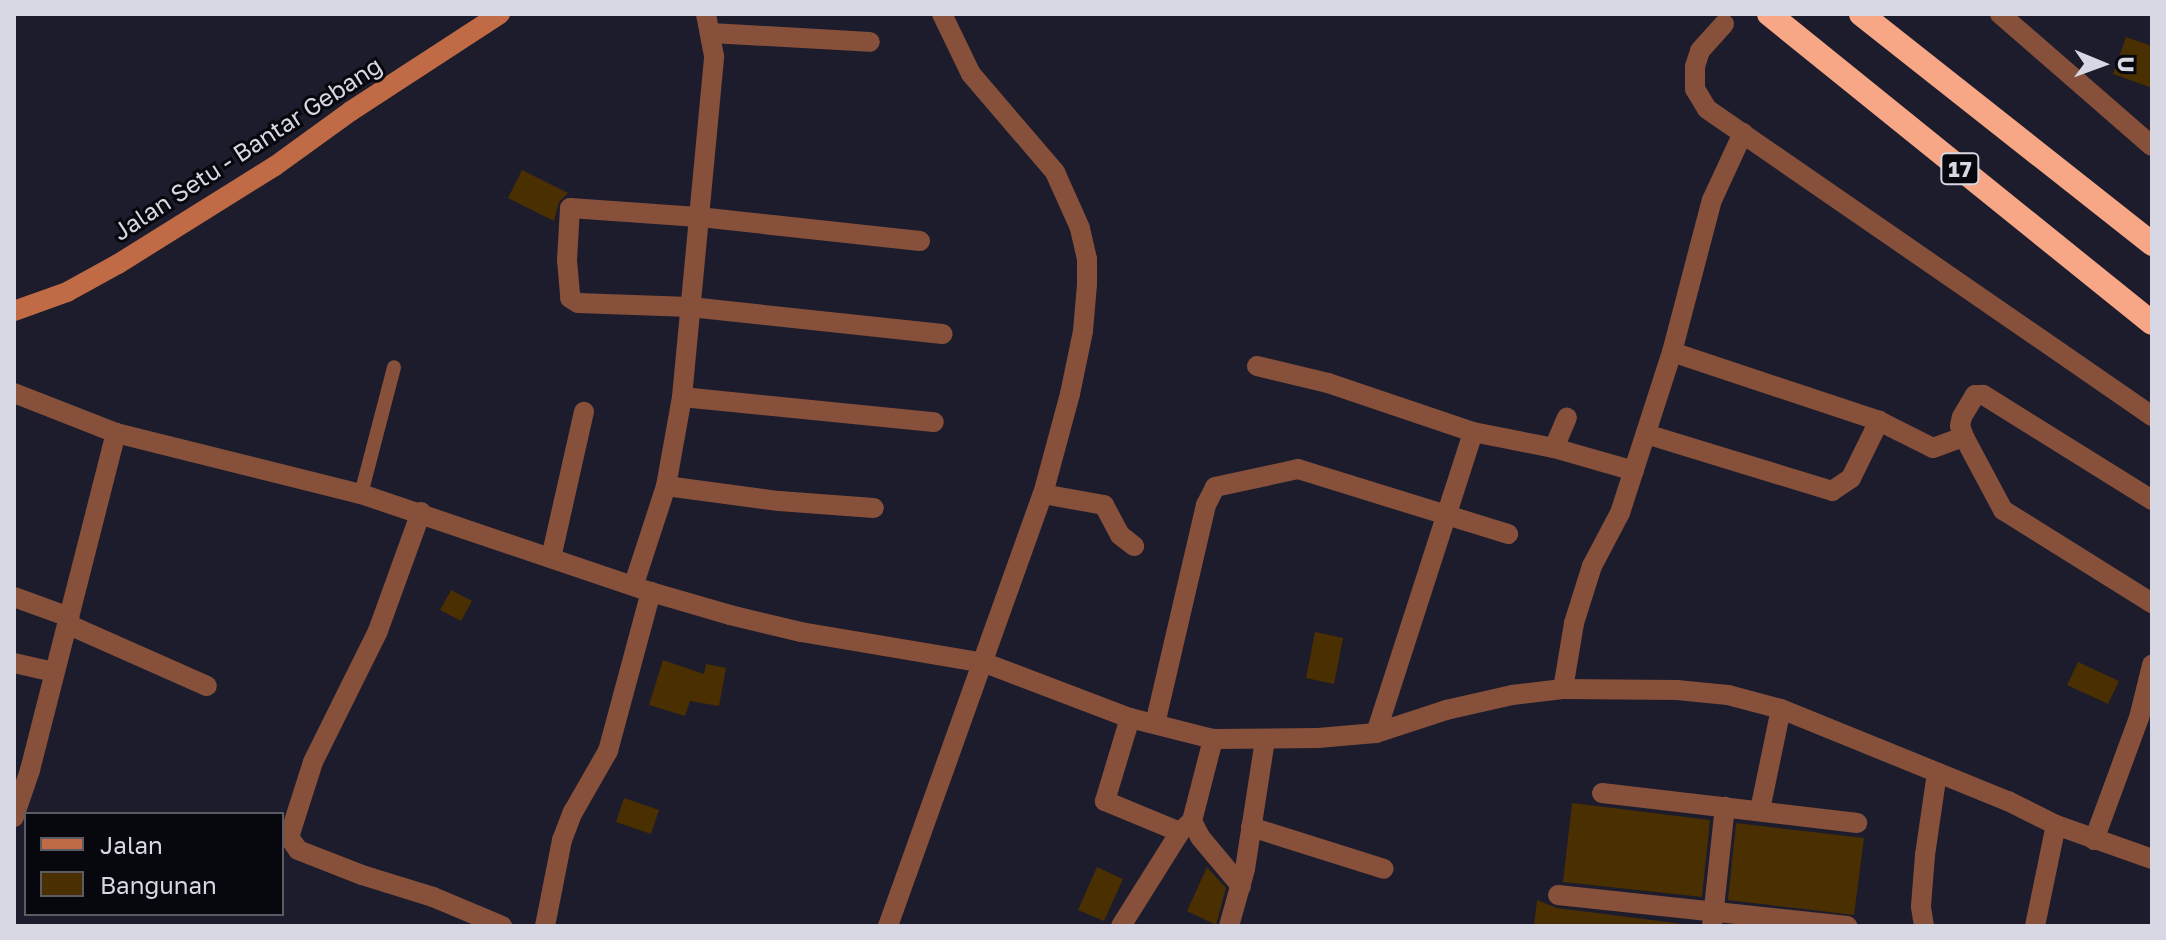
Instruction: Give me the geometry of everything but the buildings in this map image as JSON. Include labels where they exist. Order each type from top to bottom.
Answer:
[{"type":"highway","name":"17","points":[[1769,14],[2152,323]]},
{"type":"highway","name":"17","points":[[1861,14],[2152,244]]},
{"type":"main road","name":"Jalan Setu - Bantar Gebang","points":[[14,311],[67,292],[118,264],[275,166],[500,14]]},
{"type":"street","points":[[888,926],[937,781],[985,663],[1043,494],[1083,331],[1087,259],[1080,228],[1055,172],[971,74],[942,14]]},
{"type":"street","points":[[2000,14],[2152,146]]},
{"type":"street","points":[[545,926],[562,840],[573,812],[608,751],[666,486],[682,397],[713,78],[708,24],[870,42]]},
{"type":"street","points":[[1724,24],[1700,51],[1695,66],[1695,89],[1707,109],[2152,416]]},
{"type":"street","points":[[1563,689],[1574,623],[1592,566],[1620,513],[1672,352],[1712,200],[1743,133]]},
{"type":"street","points":[[920,241],[698,217],[569,209],[567,260],[572,300],[690,307],[943,334]]},
{"type":"street","points":[[1672,352],[1879,421],[1933,448],[1964,437]]},
{"type":"street","points":[[1257,366],[1328,383],[1473,432],[1554,448],[1634,471]]},
{"type":"street","points":[[14,393],[116,433],[361,494],[642,588],[801,632],[985,663],[1130,718],[1213,739],[1265,740],[1376,733],[1446,710],[1512,695],[1563,689],[1677,690],[1728,695],[1781,709],[2008,801],[2056,825],[2152,859]]},
{"type":"street","points":[[2152,500],[1981,394],[1975,395],[1962,417],[1964,437],[2003,510],[2152,603]]},
{"type":"street","points":[[682,397],[934,422]]},
{"type":"street","points":[[551,558],[584,412]]},
{"type":"street","points":[[1554,448],[1567,418]]},
{"type":"street","points":[[1646,434],[1832,491],[1851,478],[1879,421]]},
{"type":"street","points":[[1376,733],[1473,432]]},
{"type":"street","points":[[14,817],[30,770],[116,433]]},
{"type":"street","points":[[1155,724],[1206,505],[1215,487],[1298,469],[1508,534]]},
{"type":"street","points":[[666,486],[874,508]]},
{"type":"street","points":[[1043,494],[1104,505],[1120,535],[1134,546]]},
{"type":"street","points":[[421,512],[378,631],[313,762],[289,837],[298,850],[326,862],[433,897],[502,926]]},
{"type":"street","points":[[14,597],[207,686]]},
{"type":"street","points":[[14,663],[54,672]]},
{"type":"street","points":[[2094,840],[2139,718],[2152,665]]},
{"type":"street","points":[[1760,810],[1781,709]]},
{"type":"street","points":[[1130,718],[1104,798],[1186,827],[1200,837],[1241,886]]},
{"type":"street","points":[[1121,926],[1186,827],[1213,739]]},
{"type":"street","points":[[1229,926],[1241,886],[1265,740]]},
{"type":"street","points":[[1924,926],[1921,906],[1925,855],[1937,773]]},
{"type":"street","points":[[1602,793],[1857,823]]},
{"type":"street","points":[[1713,918],[1725,807]]},
{"type":"street","points":[[2035,926],[2056,825]]},
{"type":"street","points":[[1251,827],[1384,869]]},
{"type":"street","points":[[1558,895],[1713,918],[1847,926]]},
{"type":"lane","points":[[361,494],[394,367]]}]
